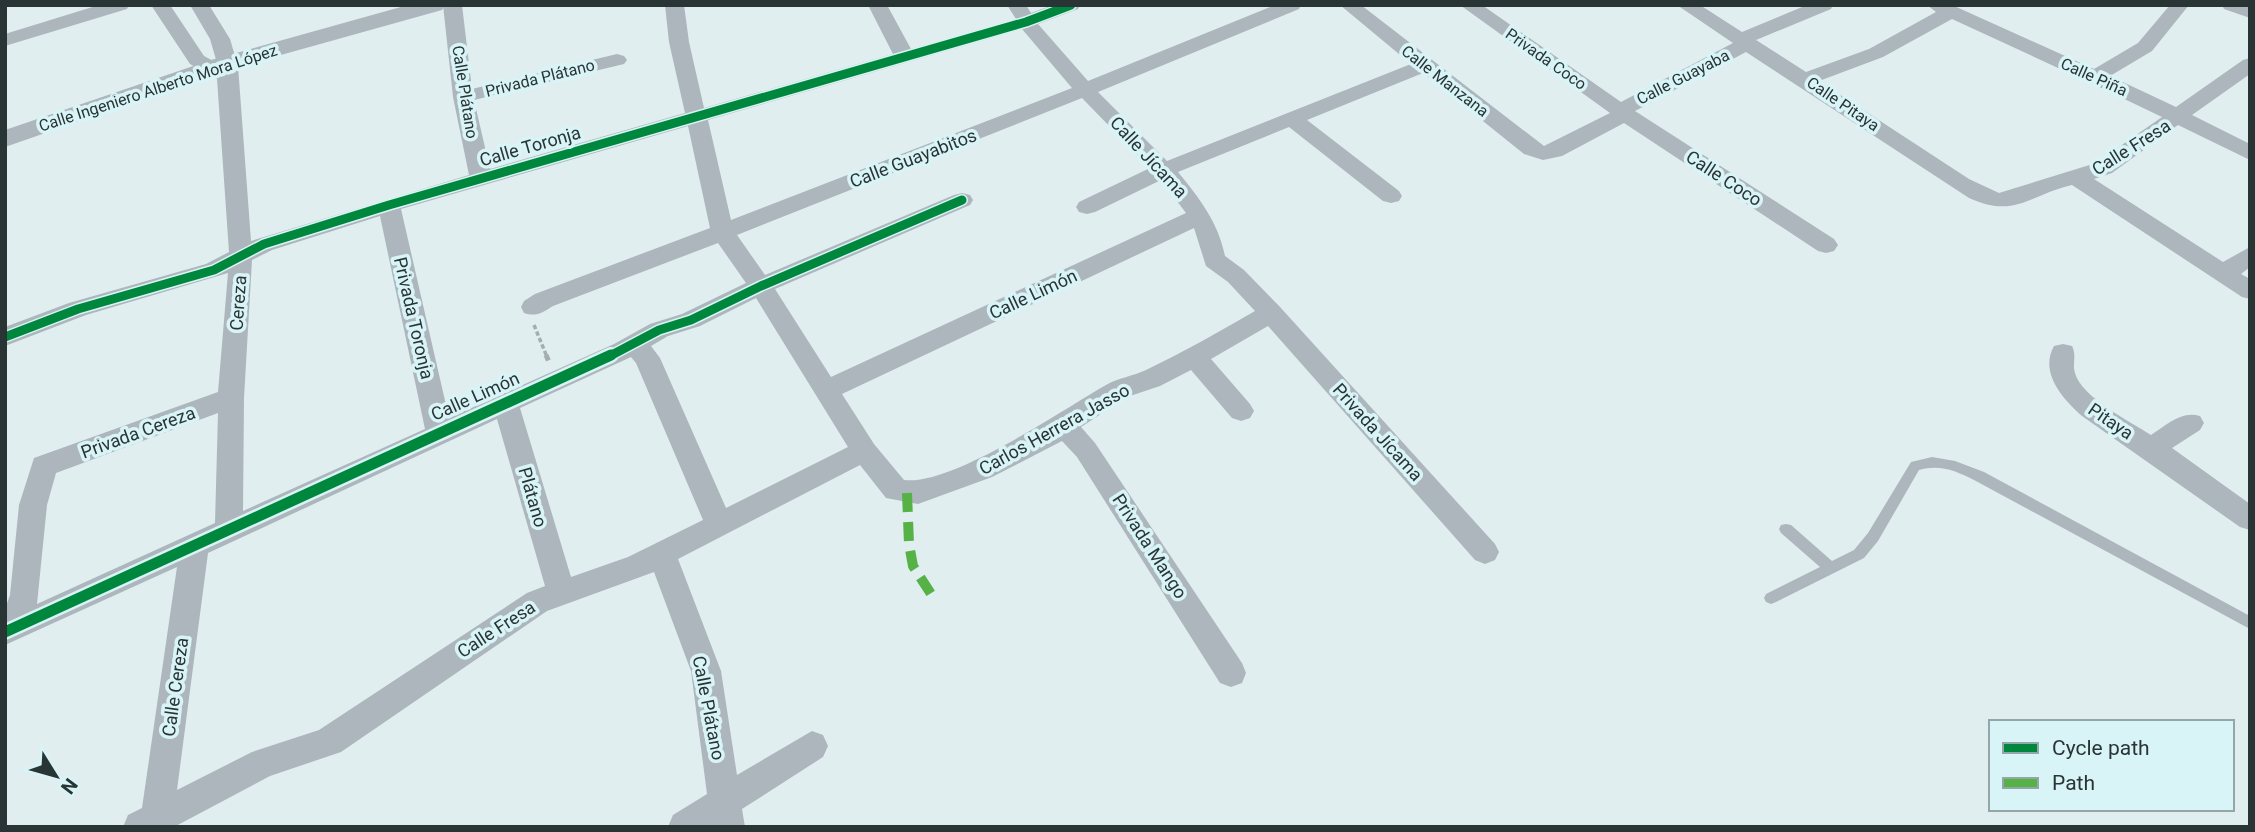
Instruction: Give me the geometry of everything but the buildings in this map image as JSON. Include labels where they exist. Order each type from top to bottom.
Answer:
[{"type":"street","points":[[5,40],[120,5]]},
{"type":"street","points":[[191,5],[163,9],[197,60],[222,68],[227,49],[199,5]]},
{"type":"street","name":"Calle Ingeniero Alberto Mora López","points":[[5,139],[222,68],[434,5]]},
{"type":"street","name":"Calle Plátano","points":[[452,5],[463,97],[481,178]]},
{"type":"street","points":[[674,5],[678,42],[723,233],[761,286],[864,451]]},
{"type":"street","points":[[877,5],[904,55]]},
{"type":"street","name":"Calle Toronja","points":[[5,337],[78,309],[214,270],[264,244],[389,205],[904,55],[1021,14],[1071,5]]},
{"type":"street","name":"Calle Guayabitos","points":[[533,307],[544,300],[1086,91],[1292,5]]},
{"type":"street","name":"Calle Manzana","points":[[1349,5],[1532,149],[1543,153]]},
{"type":"street","name":"Privada Coco","points":[[1469,5],[1622,112]]},
{"type":"street","name":"Calle Pitaya","points":[[1686,5],[1805,79],[1961,184],[1983,197],[1999,202]]},
{"type":"street","name":"Calle Guayaba","points":[[1543,153],[1554,151],[1613,122],[1632,103],[1738,49],[1750,35],[1825,5]]},
{"type":"street","points":[[2092,78],[2145,47],[2180,5]]},
{"type":"street","points":[[2231,5],[2250,12]]},
{"type":"street","points":[[1805,79],[1876,52],[1944,9]]},
{"type":"street","name":"Calle Piña","points":[[1944,9],[2092,78],[2144,99],[2250,153]]},
{"type":"street","name":"Calle Jícama","points":[[1021,14],[1086,91],[1164,170],[1200,216],[1209,236],[1214,260],[1236,276],[1271,313]]},
{"type":"street","name":"Privada Plátano","points":[[463,97],[617,60]]},
{"type":"street","name":"Calle Fresa","points":[[1999,202],[2015,200],[2051,183],[2104,168],[2250,64]]},
{"type":"street","points":[[1087,207],[1164,170],[1425,65]]},
{"type":"street","name":"Cereza","points":[[222,68],[241,256],[231,398],[229,530]]},
{"type":"street","name":"Calle Coco","points":[[1622,112],[1826,245]]},
{"type":"street","points":[[1292,119],[1391,196]]},
{"type":"street","points":[[2076,178],[2250,290]]},
{"type":"street","name":"Calle Limón","points":[[10,629],[194,547],[634,344],[659,330],[691,320],[761,286],[962,200]]},
{"type":"street","name":"Privada Toronja","points":[[389,205],[439,432]]},
{"type":"street","name":"Calle Limón","points":[[827,390],[1200,216]]},
{"type":"street","points":[[2225,273],[2250,255]]},
{"type":"street","name":"Carlos Herrera Jasso","points":[[864,451],[896,490],[907,492],[933,489],[982,469],[1059,428],[1118,390],[1151,379],[1195,358],[1271,313]]},
{"type":"street","name":"Privada Jícama","points":[[1271,313],[1485,552]]},
{"type":"street","points":[[634,344],[647,358],[718,523]]},
{"type":"street","name":"Pitaya","points":[[2063,353],[2062,373],[2073,393],[2091,409],[2250,519]]},
{"type":"street","points":[[1195,358],[1241,411]]},
{"type":"street","name":"Privada Cereza","points":[[44,466],[231,398]]},
{"type":"street","name":"Plátano","points":[[505,402],[561,591]]},
{"type":"street","name":"Pitaya","points":[[2151,448],[2191,423]]},
{"type":"street","name":"Privada Mango","points":[[1059,428],[1071,434],[1086,450],[1231,673]]},
{"type":"street","name":"Calle Fresa","points":[[151,824],[263,763],[330,741],[517,614],[561,591],[616,576],[864,451]]},
{"type":"street","points":[[10,629],[25,594],[33,505],[44,466]]},
{"type":"street","name":"Calle Cereza","points":[[151,824],[194,547]]},
{"type":"street","name":"Calle Plátano","points":[[662,554],[706,671],[727,814]]},
{"type":"street","points":[[685,827],[727,814],[812,746]]},
{"type":"lane","points":[[1771,598],[1851,560],[1867,546],[1915,466],[1925,462],[1947,462],[1979,476],[2250,622]]},
{"type":"lane","points":[[1786,529],[1830,569]]},
{"type":"path","points":[[533,307],[531,316],[556,379]]},
{"type":"marked path","points":[[907,493],[909,544],[913,566],[935,600]]},
{"type":"cycle path","points":[[5,337],[78,309],[214,270],[264,244],[389,205],[1026,22],[1071,5]]},
{"type":"cycle path","points":[[5,632],[623,350],[659,330],[691,320],[761,286],[962,200]]}]
